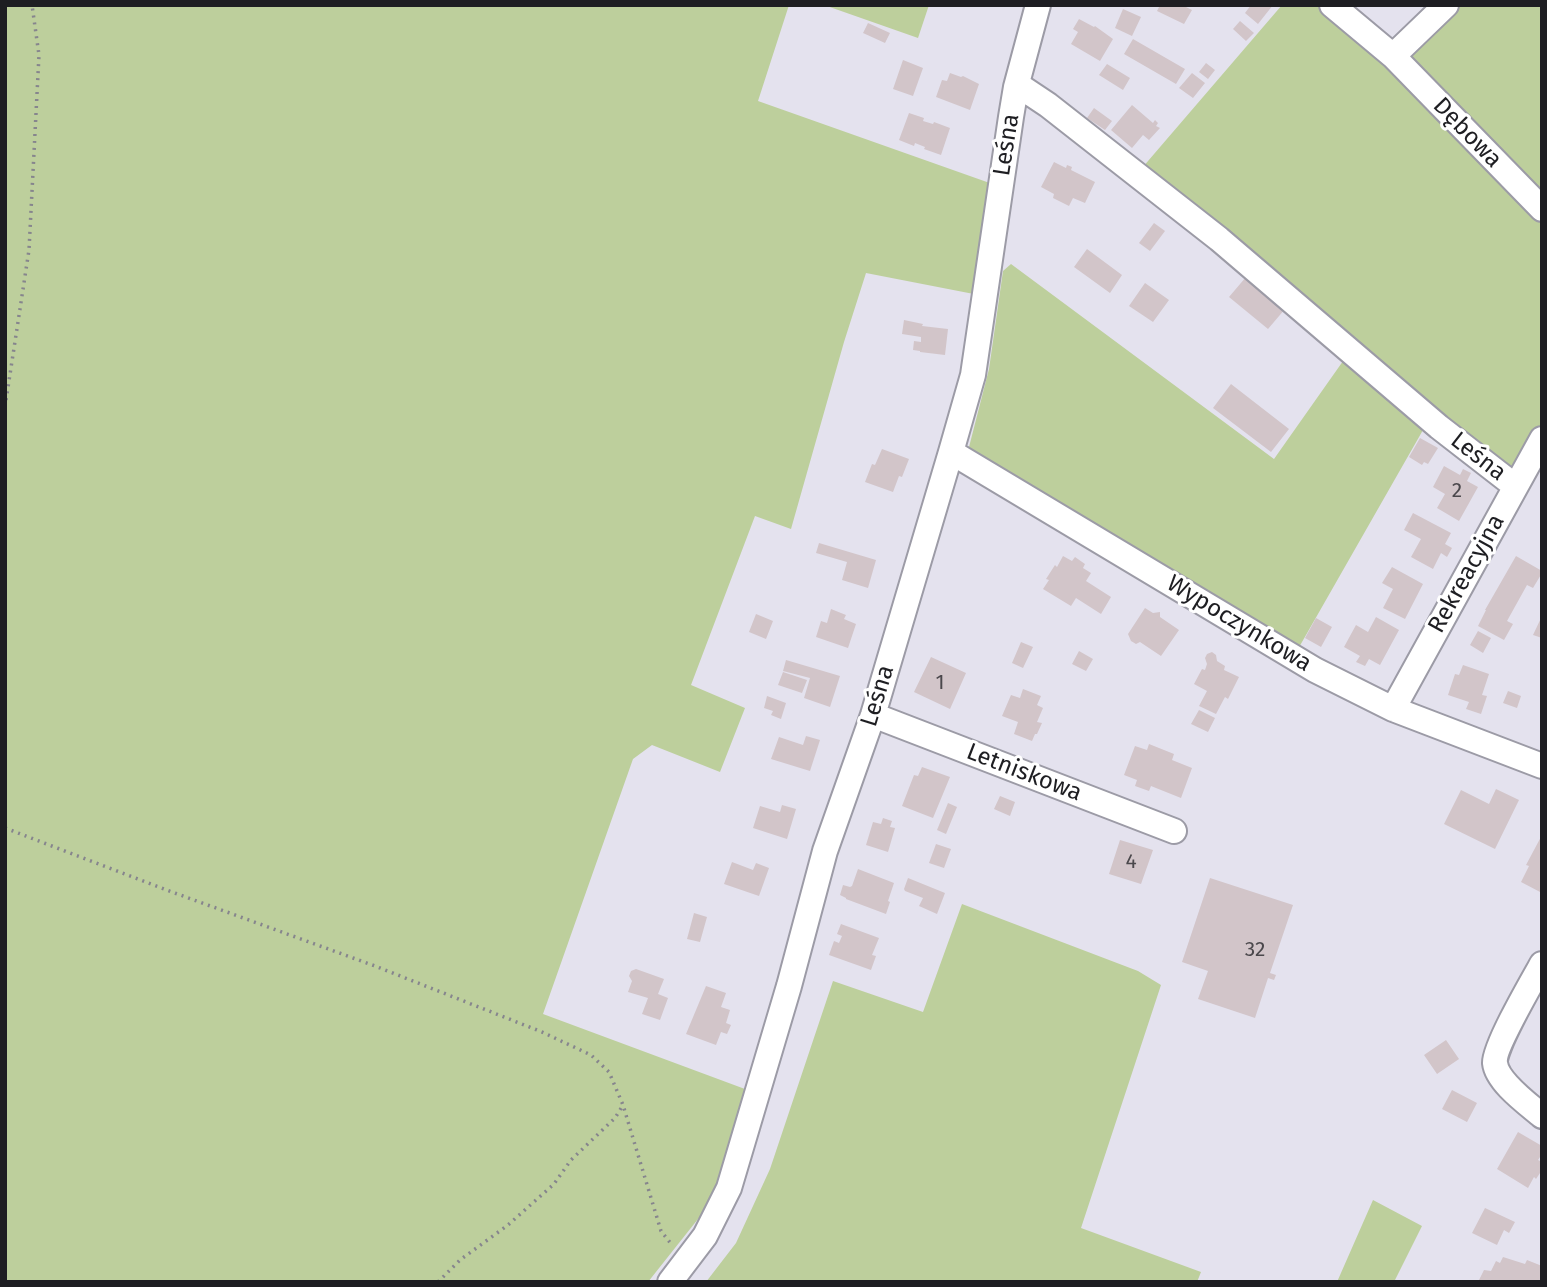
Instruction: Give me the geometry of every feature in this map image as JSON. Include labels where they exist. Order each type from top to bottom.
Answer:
[{"type":"street","name":"Leśna","points":[[670,1282],[705,1236],[729,1188],[789,986],[825,850],[873,715],[951,452],[973,375],[1016,87],[1038,5]]},
{"type":"street","name":"Dębowa","points":[[1332,5],[1393,56],[1542,209]]},
{"type":"street","points":[[1393,56],[1446,5]]},
{"type":"street","name":"Leśna","points":[[1016,87],[1024,89],[1048,105],[1219,239],[1439,427],[1515,486]]},
{"type":"street","name":"Rekreacyjna","points":[[1393,709],[1542,439]]},
{"type":"street","name":"Wypoczynkowa","points":[[951,452],[1315,670],[1393,709],[1542,766]]},
{"type":"street","name":"Letniskowa","points":[[873,715],[1174,831]]},
{"type":"street","points":[[1542,964],[1501,1041],[1494,1062],[1499,1075],[1510,1089],[1542,1116]]},
{"type":"path","points":[[5,407],[29,250],[38,55],[33,5]]},
{"type":"path","points":[[5,828],[374,966],[542,1032],[591,1055],[609,1072],[623,1105],[661,1231],[685,1261]]},
{"type":"path","points":[[438,1282],[460,1260],[508,1225],[554,1184],[571,1160],[615,1118],[623,1105]]},
{"type":"green space","points":[[5,5],[789,5],[758,101],[1001,187],[984,296],[866,273],[791,529],[755,516],[691,685],[745,708],[720,772],[652,745],[633,759],[543,1014],[753,1092],[725,1185],[648,1282],[5,1282]]},
{"type":"green space","points":[[824,5],[929,5],[918,38]]},
{"type":"green space","points":[[1282,5],[1332,5],[1393,56],[1446,5],[1542,5],[1542,439],[1515,486],[1136,175]]},
{"type":"green space","points":[[1011,264],[1274,459],[1348,354],[1427,423],[1298,649],[968,451],[989,369],[1003,271]]},
{"type":"green space","points":[[962,904],[1138,971],[1161,985],[1081,1228],[1201,1272],[1197,1282],[706,1282],[736,1243],[770,1169],[833,981],[923,1012]]},
{"type":"green space","points":[[1373,1200],[1422,1226],[1394,1282],[1337,1282]]},
{"type":"building","points":[[1160,5],[1182,5],[1192,10],[1184,24],[1157,11]]},
{"type":"building","points":[[1251,5],[1273,5],[1258,24],[1245,13]]},
{"type":"building","points":[[1123,9],[1141,17],[1132,36],[1115,28]]},
{"type":"building","points":[[1079,19],[1113,39],[1100,61],[1071,44],[1078,32],[1073,29]]},
{"type":"building","points":[[1240,21],[1254,33],[1246,41],[1233,29]]},
{"type":"building","points":[[868,23],[890,33],[885,43],[863,33]]},
{"type":"building","points":[[1133,39],[1185,69],[1176,84],[1124,54]]},
{"type":"building","points":[[903,60],[923,68],[913,96],[893,89]]},
{"type":"building","points":[[1206,63],[1215,70],[1208,79],[1199,72]]},
{"type":"building","points":[[1107,64],[1130,78],[1123,90],[1099,75]]},
{"type":"building","points":[[950,73],[979,84],[970,110],[936,97],[942,80],[947,81]]},
{"type":"building","points":[[1192,73],[1205,83],[1193,98],[1179,88]]},
{"type":"building","points":[[1132,105],[1153,123],[1155,120],[1158,123],[1156,126],[1160,128],[1149,140],[1143,135],[1132,148],[1111,130]]},
{"type":"building","points":[[1094,108],[1112,121],[1105,130],[1087,118]]},
{"type":"building","points":[[909,113],[924,118],[923,121],[950,128],[941,155],[915,143],[914,146],[899,140]]},
{"type":"building","points":[[1054,162],[1066,168],[1067,165],[1072,167],[1071,170],[1095,182],[1085,203],[1073,198],[1069,206],[1053,198],[1054,194],[1041,187]]},
{"type":"building","points":[[1154,223],[1165,231],[1150,251],[1139,243]]},
{"type":"building","points":[[1087,249],[1122,275],[1110,293],[1074,267]]},
{"type":"building","points":[[1246,277],[1285,309],[1268,329],[1229,297]]},
{"type":"building","points":[[1145,283],[1169,300],[1153,322],[1129,306]]},
{"type":"building","points":[[904,320],[923,324],[922,326],[948,329],[945,355],[913,350],[914,341],[921,342],[921,337],[902,334]]},
{"type":"building","points":[[1231,384],[1289,429],[1271,452],[1213,408]]},
{"type":"building","points":[[1420,438],[1438,448],[1428,464],[1424,462],[1422,465],[1409,457]]},
{"type":"building","points":[[882,449],[909,459],[893,492],[865,482]]},
{"type":"building","points":[[1444,466],[1460,475],[1463,469],[1471,473],[1467,481],[1478,487],[1459,521],[1437,508],[1445,494],[1433,487]]},
{"type":"building","points":[[1413,513],[1451,533],[1445,544],[1452,548],[1447,557],[1441,553],[1433,569],[1411,557],[1421,539],[1404,530]]},
{"type":"building","points":[[819,543],[876,560],[868,588],[842,580],[847,562],[816,553]]},
{"type":"building","points":[[1063,556],[1072,561],[1075,557],[1085,564],[1083,568],[1091,573],[1086,581],[1111,597],[1101,614],[1076,598],[1071,606],[1043,589],[1049,580],[1046,579]]},
{"type":"building","points":[[1516,556],[1542,573],[1533,588],[1527,585],[1507,621],[1513,624],[1504,640],[1478,626]]},
{"type":"building","points":[[1392,567],[1423,584],[1405,619],[1383,608],[1393,589],[1382,583]]},
{"type":"building","points":[[1145,608],[1153,613],[1160,612],[1160,617],[1179,630],[1161,656],[1140,642],[1136,644],[1131,641],[1128,634]]},
{"type":"building","points":[[831,609],[846,615],[844,619],[856,624],[848,648],[816,637],[821,621],[827,623]]},
{"type":"building","points":[[756,614],[773,621],[766,639],[749,632]]},
{"type":"building","points":[[1542,616],[1542,638],[1533,635]]},
{"type":"building","points":[[1376,617],[1399,630],[1380,665],[1369,659],[1365,666],[1356,662],[1360,656],[1344,647],[1356,625],[1368,632]]},
{"type":"building","points":[[1316,618],[1332,627],[1321,647],[1305,638]]},
{"type":"building","points":[[1478,631],[1491,638],[1483,653],[1470,645]]},
{"type":"building","points":[[1021,642],[1033,647],[1023,668],[1012,663]]},
{"type":"building","points":[[1079,651],[1093,659],[1086,671],[1072,664]]},
{"type":"building","points":[[1212,652],[1217,661],[1225,666],[1224,670],[1239,677],[1228,699],[1225,697],[1216,714],[1199,706],[1207,691],[1194,684],[1202,669],[1205,670],[1207,654]]},
{"type":"building","points":[[931,657],[966,673],[950,709],[914,692]]},
{"type":"building","points":[[786,660],[840,676],[830,707],[804,698],[810,678],[783,671]]},
{"type":"building","points":[[1463,665],[1489,674],[1482,695],[1487,696],[1481,714],[1466,709],[1469,702],[1448,695],[1455,674],[1459,675]]},
{"type":"building","points":[[783,672],[807,680],[802,693],[778,685]]},
{"type":"building","points":[[1023,689],[1041,696],[1037,705],[1043,708],[1037,722],[1042,723],[1032,741],[1014,734],[1018,722],[1002,716],[1011,695],[1020,698]]},
{"type":"building","points":[[1508,691],[1521,696],[1517,708],[1503,703]]},
{"type":"building","points":[[767,696],[786,703],[781,719],[771,715],[773,711],[764,708]]},
{"type":"building","points":[[1199,710],[1215,718],[1208,732],[1191,724]]},
{"type":"building","points":[[806,736],[820,740],[810,771],[771,759],[779,737],[803,745]]},
{"type":"building","points":[[1149,744],[1174,754],[1172,760],[1192,768],[1181,798],[1151,786],[1149,791],[1135,786],[1137,780],[1124,775],[1135,746],[1147,750]]},
{"type":"building","points":[[922,767],[950,777],[933,818],[902,806],[914,775],[918,776]]},
{"type":"building","points":[[1496,789],[1519,800],[1495,849],[1444,824],[1461,790],[1489,804]]},
{"type":"building","points":[[1000,796],[1015,802],[1010,816],[994,809]]},
{"type":"building","points":[[948,803],[957,807],[946,834],[937,830]]},
{"type":"building","points":[[782,805],[796,809],[787,839],[753,828],[760,806],[780,812]]},
{"type":"building","points":[[883,818],[892,821],[890,827],[895,828],[888,852],[866,845],[873,822],[881,824]]},
{"type":"building","points":[[1542,835],[1542,893],[1521,882],[1529,866],[1526,865]]},
{"type":"building","points":[[1120,840],[1153,850],[1141,884],[1109,874]]},
{"type":"building","points":[[936,844],[951,849],[944,868],[929,863]]},
{"type":"building","points":[[732,862],[753,870],[756,863],[769,868],[759,896],[724,884]]},
{"type":"building","points":[[858,869],[894,883],[886,914],[840,895],[843,885],[852,886]]},
{"type":"building","points":[[908,878],[945,893],[937,914],[919,906],[923,898],[905,891]]},
{"type":"building","points":[[1210,878],[1293,905],[1270,973],[1276,975],[1274,980],[1268,978],[1255,1018],[1198,999],[1208,971],[1182,962]]},
{"type":"building","points":[[694,913],[707,917],[700,942],[687,939]]},
{"type":"building","points":[[841,924],[879,938],[872,955],[876,956],[871,970],[829,955],[834,941],[839,943],[842,936],[837,934]]},
{"type":"building","points":[[636,969],[664,979],[658,994],[668,998],[660,1020],[642,1014],[648,998],[628,992],[632,981],[629,976],[631,971]]},
{"type":"building","points":[[706,986],[726,993],[721,1007],[730,1010],[726,1023],[731,1025],[727,1034],[721,1032],[716,1045],[686,1034]]},
{"type":"building","points":[[1446,1040],[1459,1059],[1437,1074],[1424,1055]]},
{"type":"building","points":[[1452,1090],[1477,1103],[1467,1122],[1442,1109]]},
{"type":"building","points":[[1518,1132],[1542,1146],[1542,1154],[1538,1160],[1542,1162],[1542,1170],[1528,1188],[1497,1169]]},
{"type":"building","points":[[1485,1208],[1515,1222],[1509,1233],[1504,1230],[1497,1245],[1472,1233]]},
{"type":"building","points":[[1503,1257],[1525,1264],[1527,1260],[1542,1266],[1542,1282],[1478,1282],[1484,1270],[1491,1271],[1496,1261],[1500,1263]]}]
